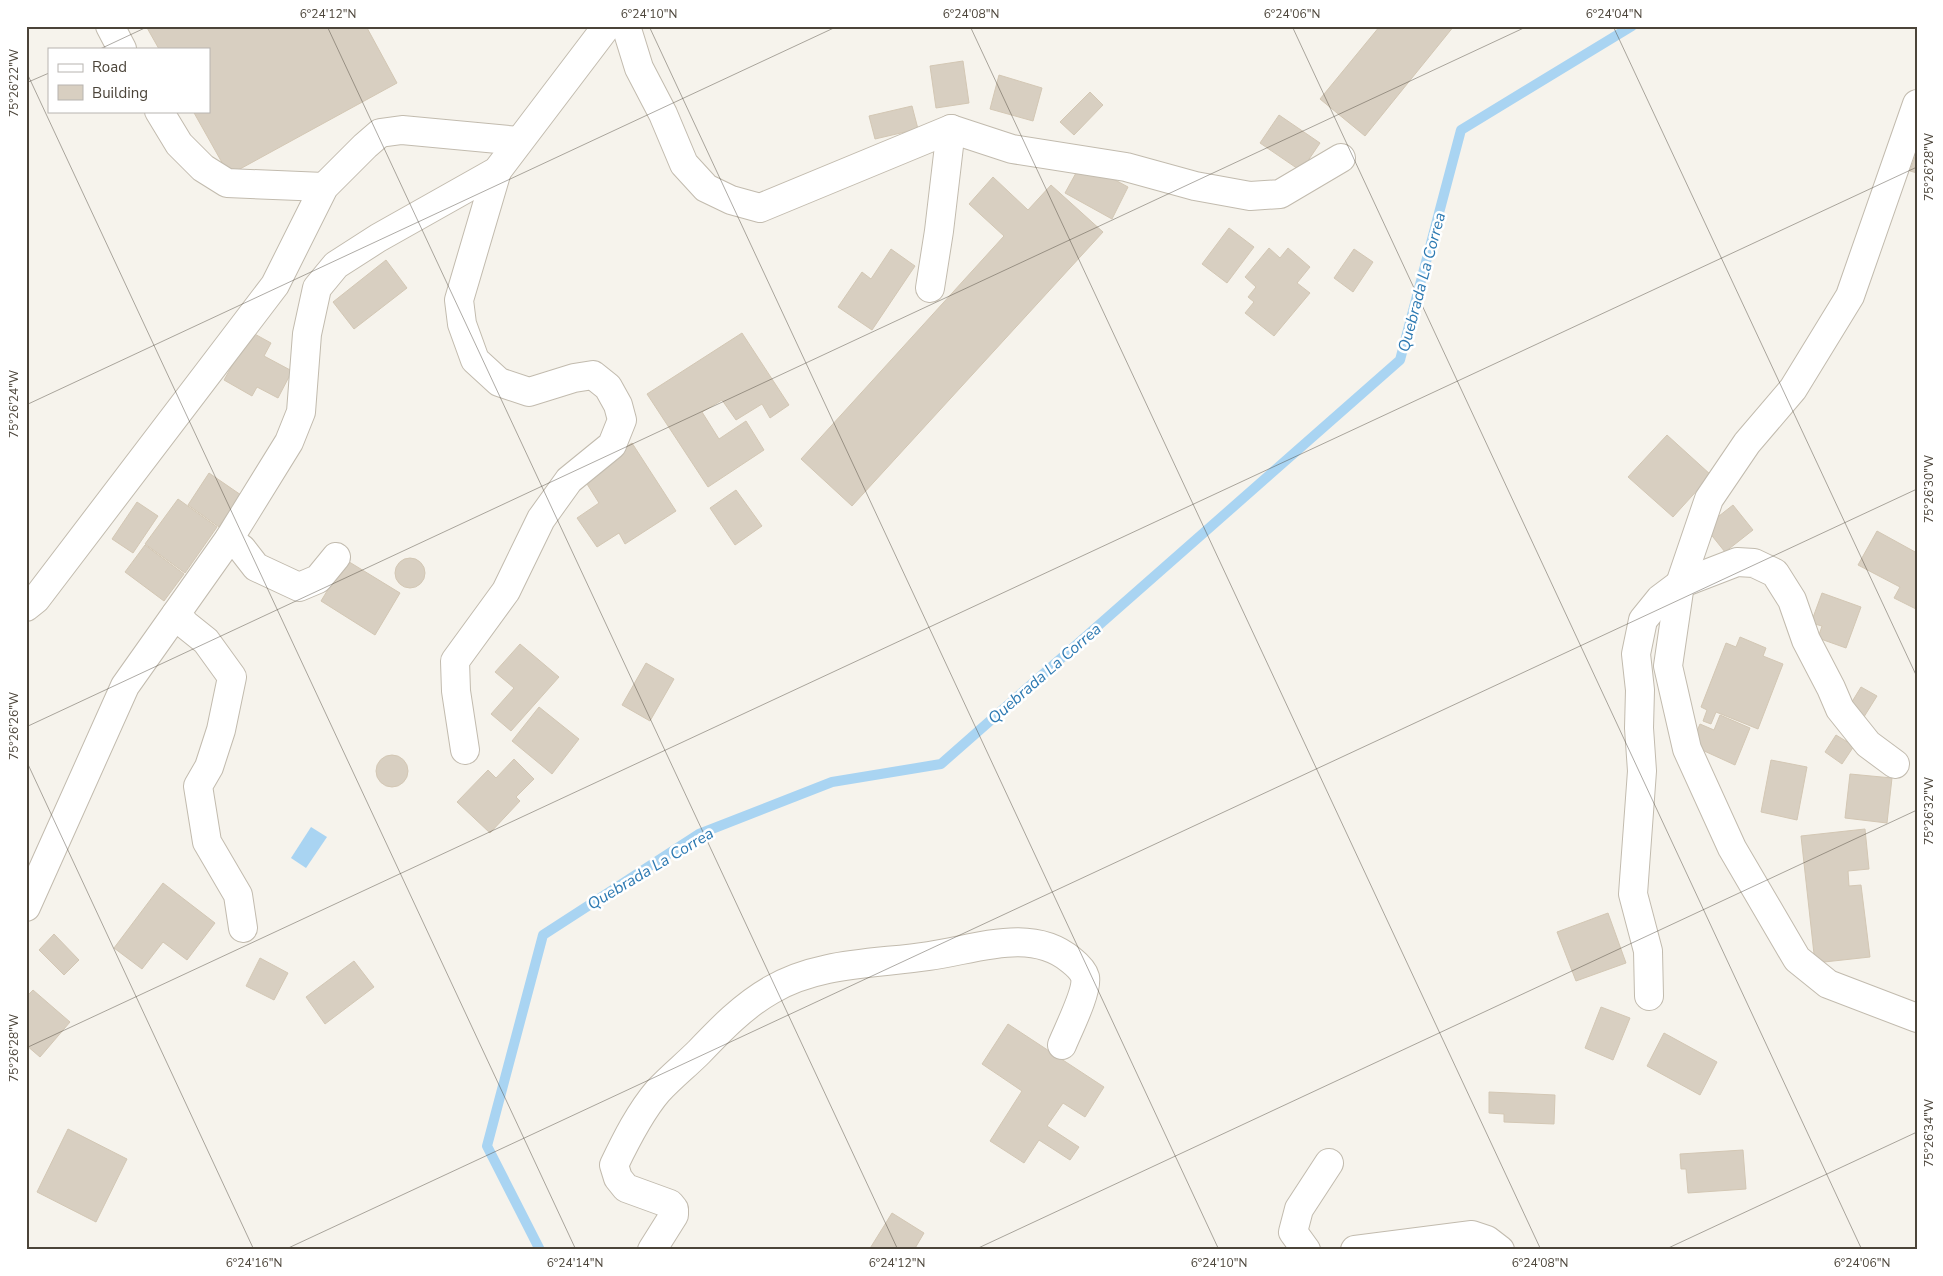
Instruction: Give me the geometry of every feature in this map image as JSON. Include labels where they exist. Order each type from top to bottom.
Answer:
[{"type":"street","points":[[110,26],[121,48]]},
{"type":"street","points":[[465,750],[456,691],[455,661],[506,591],[541,519],[569,480],[612,445],[622,420],[618,405],[608,387],[593,375],[574,378],[529,392],[498,382],[475,360],[462,324],[459,300],[497,171],[607,26]]},
{"type":"street","points":[[626,26],[639,68],[663,114],[684,164],[706,188],[731,200],[760,208],[951,129],[1012,149],[1126,167],[1195,186],[1250,196],[1280,194],[1341,158]]},
{"type":"street","points":[[1917,104],[1850,296],[1793,389],[1747,443],[1709,499],[1680,584],[1668,666],[1687,749],[1732,848],[1797,959],[1828,984],[1917,1018]]},
{"type":"street","points":[[160,112],[179,144],[203,168],[227,183],[324,187]]},
{"type":"street","points":[[930,288],[951,129]]},
{"type":"street","points":[[26,607],[42,591],[275,285],[324,187],[380,133],[402,130],[519,140]]},
{"type":"street","points":[[26,907],[126,686],[228,539],[289,442],[301,412],[307,334],[318,288],[336,265],[378,238],[497,171]]},
{"type":"street","points":[[228,539],[242,549],[256,567],[299,587],[318,579],[336,557]]},
{"type":"street","points":[[1649,996],[1648,951],[1633,894],[1642,770],[1639,728],[1640,690],[1636,654],[1643,620],[1660,599],[1680,584],[1737,562],[1754,563],[1775,574],[1792,600],[1806,640],[1840,709],[1868,744],[1895,764]]},
{"type":"street","points":[[176,614],[206,641],[232,677],[221,730],[209,767],[198,786],[207,842],[238,895],[243,928]]},
{"type":"street","points":[[652,1250],[674,1215],[674,1210],[670,1204],[626,1188],[618,1178],[614,1165],[628,1137],[658,1091],[728,1022],[770,990],[797,977],[830,969],[884,960],[929,956],[1012,942],[1038,944],[1064,954],[1079,966],[1085,977],[1084,991],[1062,1045]]},
{"type":"street","points":[[1306,1250],[1293,1232],[1299,1209],[1329,1163]]},
{"type":"street","points":[[1355,1250],[1472,1235],[1487,1240],[1500,1250]]},
{"type":"water","points":[[311,827],[327,837],[306,868],[291,858]]},
{"type":"building","points":[[146,26],[366,26],[397,83],[229,175],[194,112],[210,112],[210,48],[158,48]]},
{"type":"building","points":[[1380,26],[1454,26],[1365,136],[1320,99]]},
{"type":"building","points":[[963,61],[969,103],[936,108],[930,66]]},
{"type":"building","points":[[999,75],[1042,88],[1033,121],[990,109]]},
{"type":"building","points":[[1090,92],[1103,105],[1074,135],[1060,122]]},
{"type":"building","points":[[912,106],[918,129],[875,139],[869,116]]},
{"type":"building","points":[[1279,115],[1320,143],[1301,171],[1260,143]]},
{"type":"building","points":[[1917,151],[1917,173],[1910,171]]},
{"type":"building","points":[[1082,162],[1128,187],[1112,219],[1065,193]]},
{"type":"building","points":[[993,177],[1028,210],[1051,185],[1103,232],[852,506],[801,459],[1004,236],[969,204]]},
{"type":"building","points":[[1229,228],[1254,247],[1227,283],[1202,264]]},
{"type":"building","points":[[1269,248],[1280,258],[1288,248],[1310,267],[1297,283],[1310,293],[1274,336],[1245,313],[1254,302],[1248,297],[1256,287],[1245,277]]},
{"type":"building","points":[[891,249],[915,266],[872,330],[838,307],[862,272],[871,279]]},
{"type":"building","points":[[1354,249],[1373,262],[1353,292],[1334,278]]},
{"type":"building","points":[[386,260],[407,288],[354,329],[333,302]]},
{"type":"building","points":[[251,332],[271,343],[264,356],[292,371],[278,398],[257,387],[252,396],[224,380]]},
{"type":"building","points":[[742,333],[789,405],[770,418],[762,404],[736,420],[722,400],[702,412],[719,439],[746,421],[764,450],[708,487],[647,394]]},
{"type":"building","points":[[1667,435],[1711,475],[1673,517],[1628,477]]},
{"type":"building","points":[[632,443],[676,511],[625,544],[619,533],[597,547],[577,518],[599,503],[582,476]]},
{"type":"building","points":[[209,473],[241,495],[219,527],[188,505]]},
{"type":"building","points":[[736,490],[762,526],[735,545],[710,508]]},
{"type":"building","points":[[178,499],[217,527],[185,573],[145,544]]},
{"type":"building","points":[[137,502],[158,516],[133,553],[112,539]]},
{"type":"building","points":[[1733,505],[1753,530],[1725,552],[1705,527]]},
{"type":"building","points":[[1877,531],[1917,553],[1916,609],[1894,598],[1900,587],[1858,565]]},
{"type":"building","points":[[145,545],[184,574],[164,601],[125,572]]},
{"type":"building","points":[[410,558],[421,562],[425,573],[421,584],[410,588],[399,584],[395,573],[399,562]]},
{"type":"building","points":[[346,560],[400,593],[375,635],[321,601]]},
{"type":"building","points":[[1822,593],[1861,607],[1846,648],[1818,638],[1822,626],[1811,623]]},
{"type":"building","points":[[1740,637],[1766,648],[1763,656],[1783,664],[1758,729],[1716,712],[1711,724],[1703,721],[1707,710],[1701,707],[1726,643],[1736,647]]},
{"type":"building","points":[[520,644],[559,677],[511,731],[491,714],[514,688],[495,672]]},
{"type":"building","points":[[646,663],[674,679],[650,721],[622,705]]},
{"type":"building","points":[[1861,687],[1877,696],[1862,720],[1847,710]]},
{"type":"building","points":[[539,707],[579,739],[552,774],[512,741]]},
{"type":"building","points":[[1720,715],[1750,728],[1735,765],[1691,745],[1700,724],[1714,730]]},
{"type":"building","points":[[1836,735],[1854,746],[1842,764],[1825,752]]},
{"type":"building","points":[[392,755],[404,759],[408,771],[404,783],[392,787],[380,783],[376,771],[380,759]]},
{"type":"building","points":[[514,759],[534,779],[516,797],[520,801],[490,833],[457,802],[488,770],[496,778]]},
{"type":"building","points":[[1771,760],[1807,767],[1797,820],[1761,812]]},
{"type":"building","points":[[1850,774],[1892,778],[1887,823],[1845,818]]},
{"type":"building","points":[[1865,829],[1869,869],[1848,871],[1849,886],[1861,885],[1870,957],[1815,963],[1801,836]]},
{"type":"building","points":[[163,883],[215,923],[187,960],[163,942],[142,969],[114,948]]},
{"type":"building","points":[[1608,913],[1626,963],[1576,981],[1557,932]]},
{"type":"building","points":[[54,934],[79,960],[64,975],[39,950]]},
{"type":"building","points":[[260,958],[288,973],[274,1000],[246,986]]},
{"type":"building","points":[[354,961],[374,987],[325,1024],[306,997]]},
{"type":"building","points":[[33,990],[70,1022],[40,1057],[26,1045],[26,997]]},
{"type":"building","points":[[1601,1007],[1630,1018],[1613,1060],[1585,1048]]},
{"type":"building","points":[[1008,1024],[1104,1087],[1085,1117],[1063,1103],[1047,1126],[1079,1147],[1070,1160],[1039,1140],[1024,1163],[990,1141],[1022,1091],[982,1064]]},
{"type":"building","points":[[1664,1033],[1717,1062],[1700,1095],[1647,1066]]},
{"type":"building","points":[[1489,1092],[1555,1095],[1554,1124],[1504,1122],[1504,1114],[1489,1113]]},
{"type":"building","points":[[68,1129],[127,1159],[96,1222],[37,1192]]},
{"type":"building","points":[[1743,1150],[1746,1189],[1688,1193],[1686,1169],[1681,1169],[1680,1154]]},
{"type":"building","points":[[892,1213],[924,1233],[914,1250],[869,1250]]},
{"type":"waterway","name":"Quebrada La Correa","points":[[540,1250],[487,1146],[543,935],[699,834],[832,782],[941,764],[1400,360],[1461,130],[1632,26]]}]
